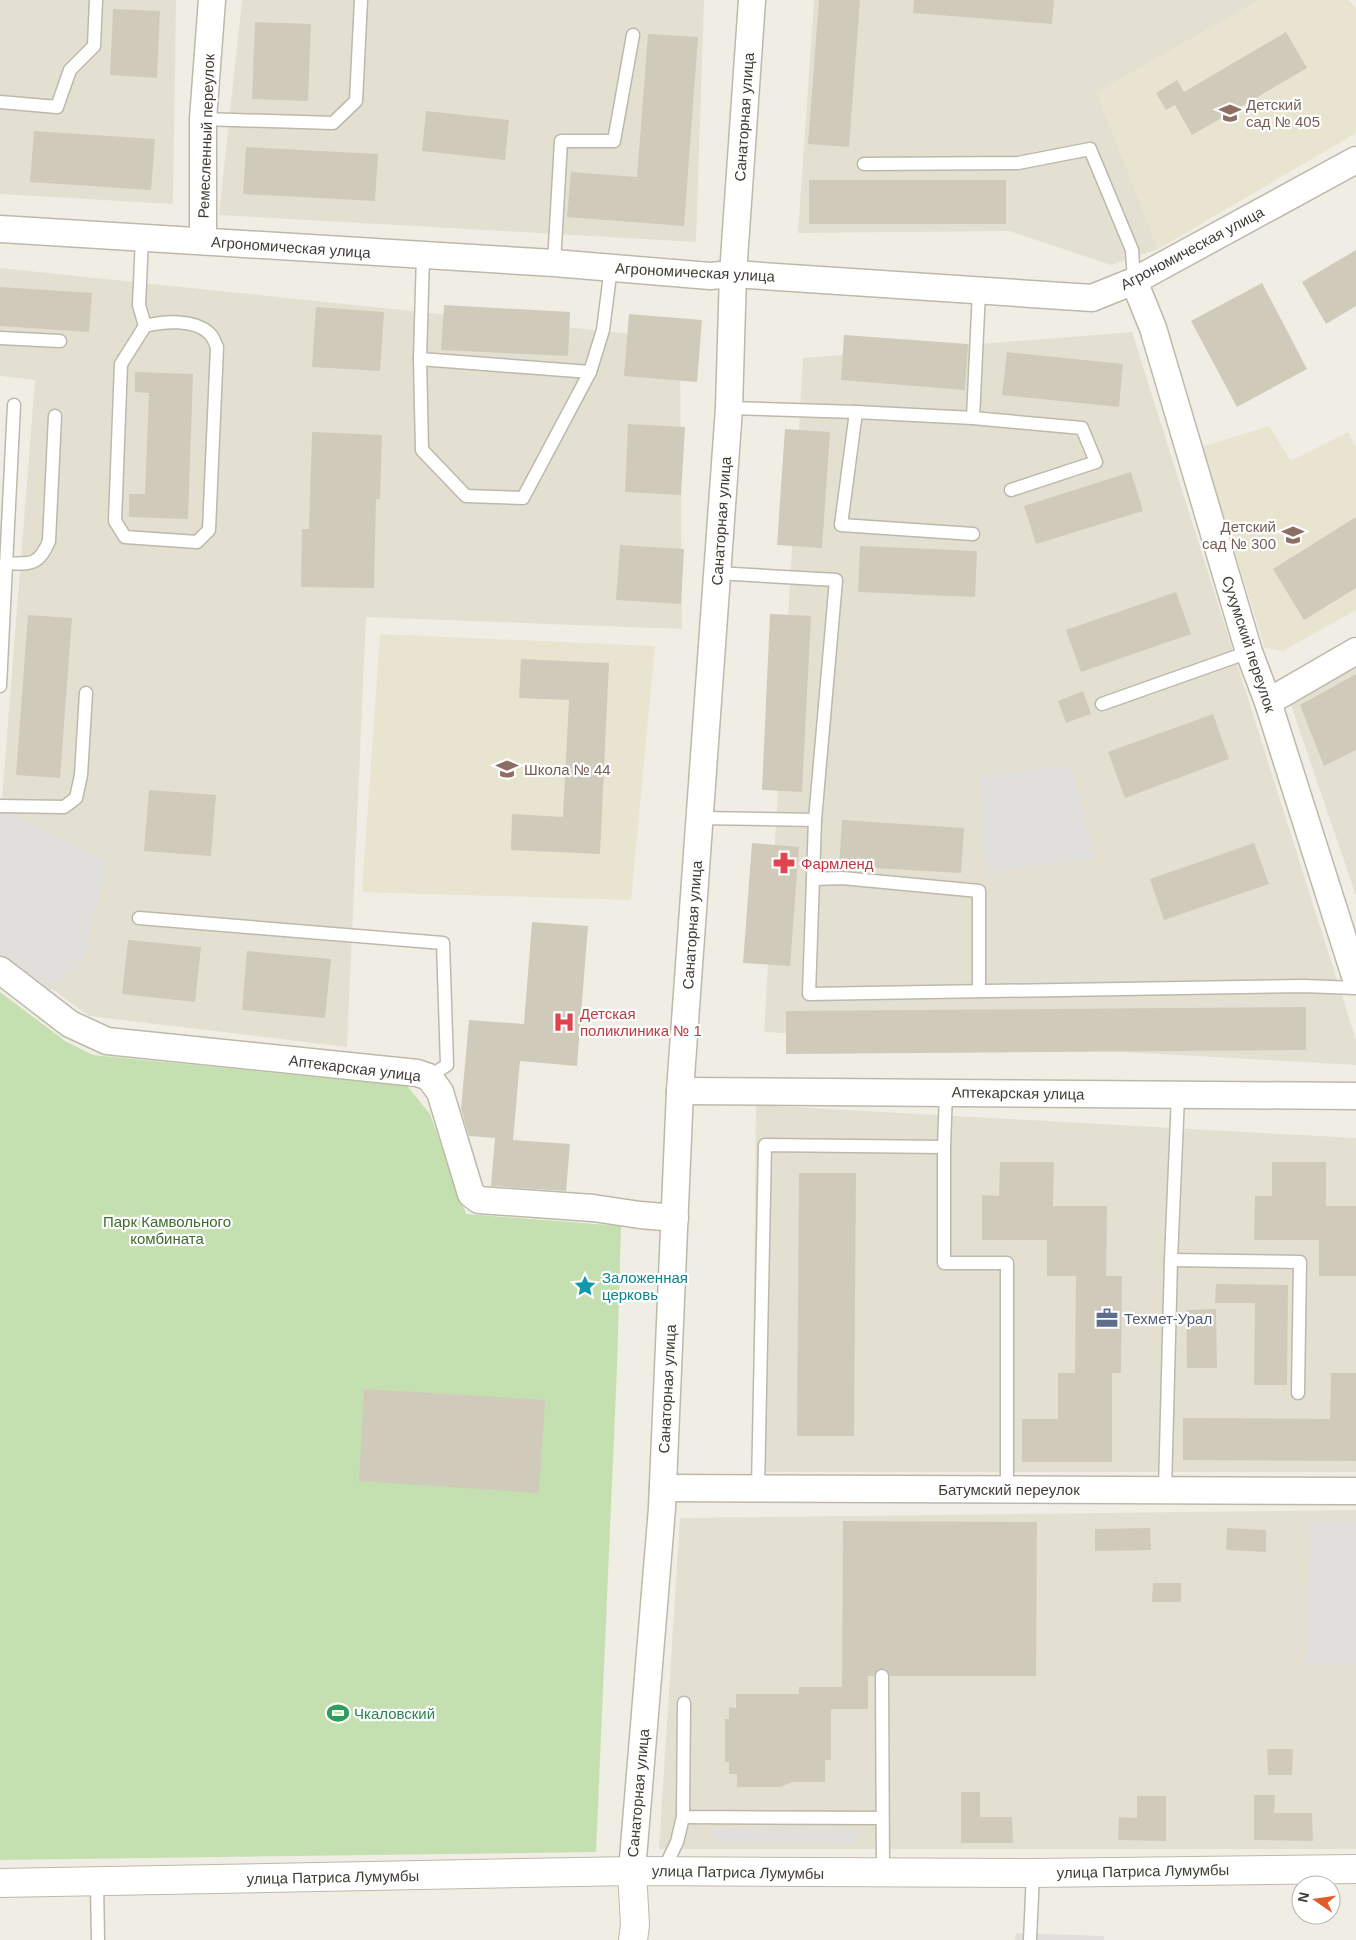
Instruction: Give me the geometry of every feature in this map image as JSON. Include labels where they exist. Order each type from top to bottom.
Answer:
[{"type":"street","name":"Ремесленный переулок","points":[[203,241],[203,119],[212,0]]},
{"type":"street","name":"Санаторная улица","points":[[632,1940],[635,1925],[632,1870],[663,1488],[680,1091],[729,408],[732,274],[752,0]]},
{"type":"street","name":"Агрономическая улица","points":[[0,229],[554,263],[710,276],[732,274],[1092,298],[1134,281],[1356,160]]},
{"type":"street","name":"Сухумский переулок","points":[[1134,281],[1153,328],[1249,652],[1268,702],[1356,979]]},
{"type":"street","points":[[1268,702],[1356,651]]},
{"type":"street","name":"Аптекарская улица","points":[[0,970],[70,1024],[108,1041],[417,1073],[429,1077],[440,1092],[471,1194],[479,1200],[593,1208],[675,1218]]},
{"type":"street","name":"Аптекарская улица","points":[[680,1091],[1356,1096]]},
{"type":"street","name":"Батумский переулок","points":[[663,1488],[1356,1490]]},
{"type":"street","name":"улица Патриса Лумумбы","points":[[0,1883],[632,1870],[1034,1873],[1356,1869]]},
{"type":"lane","points":[[0,102],[56,107],[70,70],[94,46],[96,0]]},
{"type":"lane","points":[[203,119],[333,123],[356,101],[361,0]]},
{"type":"lane","points":[[554,263],[561,141],[614,141],[633,35]]},
{"type":"lane","points":[[864,164],[1018,163],[1090,149],[1132,250],[1134,281]]},
{"type":"lane","points":[[142,238],[140,305],[145,326],[121,364],[115,521],[125,537],[197,542],[209,530],[217,347],[210,334],[197,325],[159,322],[145,326]]},
{"type":"lane","points":[[423,255],[420,359],[422,450],[466,496],[523,498],[590,372],[603,330],[611,268]]},
{"type":"lane","points":[[973,418],[979,291]]},
{"type":"lane","points":[[0,338],[60,341]]},
{"type":"lane","points":[[420,359],[590,372]]},
{"type":"lane","points":[[0,686],[14,406]]},
{"type":"lane","points":[[729,408],[973,418],[1082,428],[1096,462],[1011,490]]},
{"type":"lane","points":[[856,412],[841,525],[973,534]]},
{"type":"lane","points":[[6,563],[28,564],[36,562],[44,553],[49,541],[55,416]]},
{"type":"lane","points":[[717,573],[836,580],[815,820],[809,994],[1303,986],[1356,988]]},
{"type":"lane","points":[[1102,704],[1249,652]]},
{"type":"lane","points":[[0,806],[64,807],[76,798],[81,775],[86,693]]},
{"type":"lane","points":[[700,818],[815,820]]},
{"type":"lane","points":[[813,879],[842,878],[979,891],[979,991]]},
{"type":"lane","points":[[139,918],[444,944],[446,1066],[429,1077]]},
{"type":"lane","points":[[946,1092],[944,1263],[1007,1263],[1007,1489]]},
{"type":"lane","points":[[1165,1490],[1171,1260],[1178,1096]]},
{"type":"lane","points":[[758,1488],[765,1145],[944,1147]]},
{"type":"lane","points":[[1171,1260],[1300,1262],[1298,1393]]},
{"type":"lane","points":[[882,1676],[882,1873]]},
{"type":"lane","points":[[663,1871],[677,1842],[683,1817],[684,1703]]},
{"type":"lane","points":[[683,1817],[881,1818]]},
{"type":"lane","points":[[1030,1940],[1034,1873]]},
{"type":"lane","points":[[97,1882],[98,1940]]},
{"type":"shaded area","points":[[0,0],[176,0],[173,204],[0,194]]},
{"type":"shaded area","points":[[242,0],[704,0],[696,242],[219,215]]},
{"type":"shaded area","points":[[814,0],[1260,0],[1097,92],[1158,249],[1111,265],[1009,231],[798,233]]},
{"type":"shaded area","name":"Детский сад № 405","points":[[1260,0],[1348,0],[1356,8],[1356,133],[1158,249],[1096,92]]},
{"type":"shaded area","points":[[0,268],[680,339],[682,629],[366,617],[347,1047],[89,1016],[0,951],[0,802],[2,799],[35,380],[0,376]]},
{"type":"shaded area","points":[[1132,332],[1356,1040],[1356,1065],[764,1032],[803,358]]},
{"type":"shaded area","name":"Детский сад № 300","points":[[1269,426],[1291,461],[1348,432],[1356,447],[1356,610],[1283,651],[1265,648],[1202,447]]},
{"type":"shaded area","name":"Школа № 44","points":[[380,634],[655,646],[631,900],[362,892]]},
{"type":"shaded area","points":[[1356,666],[1356,896],[1291,705]]},
{"type":"shaded area","points":[[1071,765],[1095,859],[986,872],[980,776]]},
{"type":"shaded area","points":[[2,810],[107,861],[85,956],[44,996],[0,961],[0,813]]},
{"type":"shaded area","points":[[756,1105],[1356,1138],[1356,1472],[752,1472]]},
{"type":"shaded area","points":[[1356,1510],[1356,1849],[659,1849],[680,1518]]},
{"type":"shaded area","points":[[1310,1522],[1356,1522],[1356,1664],[1306,1665]]},
{"type":"shaded area","points":[[714,1829],[856,1830],[856,1843],[714,1842]]},
{"type":"shaded area","points":[[1016,1933],[1104,1936],[1104,1940],[1015,1940]]},
{"type":"green space","name":"Парк Камвольного комбината","points":[[0,992],[65,1041],[93,1055],[407,1086],[430,1114],[466,1214],[621,1226],[617,1368],[596,1852],[0,1860]]},
{"type":"building","points":[[819,0],[860,0],[849,147],[808,144]]},
{"type":"building","points":[[914,0],[1054,0],[1052,24],[913,13]]},
{"type":"building","points":[[113,9],[160,11],[157,78],[110,75]]},
{"type":"building","points":[[255,22],[311,24],[308,101],[252,99]]},
{"type":"building","points":[[1286,32],[1307,68],[1192,135],[1175,105],[1166,110],[1156,93],[1177,80],[1184,92]]},
{"type":"building","points":[[648,34],[698,37],[684,226],[567,217],[571,172],[637,177]]},
{"type":"building","points":[[426,111],[509,120],[505,160],[422,151]]},
{"type":"building","points":[[34,131],[155,139],[151,190],[30,182]]},
{"type":"building","points":[[246,147],[378,154],[375,201],[243,194]]},
{"type":"building","points":[[809,180],[1006,180],[1006,224],[809,224]]},
{"type":"building","points":[[1356,250],[1356,306],[1326,324],[1302,282]]},
{"type":"building","points":[[1262,283],[1307,369],[1237,407],[1191,321]]},
{"type":"building","points":[[0,287],[92,293],[89,332],[0,326]]},
{"type":"building","points":[[444,305],[570,312],[568,356],[441,350]]},
{"type":"building","points":[[316,307],[384,312],[380,371],[312,367]]},
{"type":"building","points":[[629,314],[702,320],[697,382],[624,376]]},
{"type":"building","points":[[844,335],[968,344],[965,390],[841,380]]},
{"type":"building","points":[[1007,352],[1123,364],[1119,407],[1002,395]]},
{"type":"building","points":[[135,372],[193,374],[188,519],[129,517],[129,494],[145,494],[149,393],[135,392]]},
{"type":"building","points":[[628,424],[685,427],[681,495],[625,492]]},
{"type":"building","points":[[785,429],[830,432],[822,548],[777,545]]},
{"type":"building","points":[[312,432],[382,435],[380,499],[376,499],[374,588],[301,587],[302,529],[309,529]]},
{"type":"building","points":[[1131,472],[1143,511],[1036,544],[1024,506]]},
{"type":"building","points":[[1356,517],[1356,588],[1304,620],[1273,569]]},
{"type":"building","points":[[620,545],[684,549],[681,604],[616,600]]},
{"type":"building","points":[[860,546],[977,551],[975,597],[858,592]]},
{"type":"building","points":[[1176,592],[1191,634],[1081,672],[1066,630]]},
{"type":"building","points":[[770,614],[811,616],[802,792],[762,790]]},
{"type":"building","points":[[28,615],[72,618],[60,778],[16,775]]},
{"type":"building","points":[[521,659],[609,663],[600,854],[511,850],[512,814],[563,817],[569,700],[519,698]]},
{"type":"building","points":[[1356,674],[1356,750],[1324,766],[1300,705]]},
{"type":"building","points":[[1083,691],[1091,714],[1066,723],[1058,701]]},
{"type":"building","points":[[1213,714],[1229,759],[1125,798],[1108,752]]},
{"type":"building","points":[[149,790],[216,795],[211,856],[144,851]]},
{"type":"building","points":[[842,820],[964,828],[961,873],[839,866]]},
{"type":"building","points":[[752,843],[799,847],[790,966],[743,963]]},
{"type":"building","points":[[1254,843],[1269,884],[1164,920],[1150,879]]},
{"type":"building","points":[[532,922],[588,926],[577,1066],[520,1061],[513,1140],[570,1144],[566,1191],[491,1186],[495,1138],[469,1136],[461,1109],[469,1020],[524,1024]]},
{"type":"building","points":[[128,940],[201,947],[195,1002],[122,994]]},
{"type":"building","points":[[247,951],[331,959],[325,1018],[242,1010]]},
{"type":"building","points":[[1306,1007],[1306,1050],[786,1054],[786,1011]]},
{"type":"building","points":[[1000,1162],[1054,1162],[1053,1206],[1107,1206],[1106,1276],[1122,1276],[1121,1373],[1112,1373],[1112,1462],[1022,1462],[1022,1419],[1058,1419],[1058,1373],[1075,1373],[1076,1276],[1047,1276],[1047,1240],[982,1240],[982,1195],[999,1196]]},
{"type":"building","points":[[1272,1162],[1326,1162],[1326,1206],[1356,1206],[1356,1276],[1319,1276],[1319,1240],[1254,1240],[1255,1196],[1272,1196]]},
{"type":"building","points":[[799,1173],[856,1173],[854,1436],[797,1436]]},
{"type":"building","points":[[1216,1284],[1288,1285],[1287,1385],[1254,1385],[1255,1303],[1215,1303]]},
{"type":"building","points":[[1216,1309],[1217,1368],[1187,1368],[1186,1310]]},
{"type":"building","points":[[1331,1373],[1356,1373],[1356,1461],[1183,1460],[1183,1418],[1330,1419]]},
{"type":"building","points":[[364,1389],[545,1400],[539,1493],[359,1481]]},
{"type":"building","points":[[843,1521],[1037,1522],[1036,1676],[890,1676],[886,1669],[878,1669],[874,1676],[868,1676],[868,1709],[831,1709],[831,1760],[825,1760],[825,1782],[793,1782],[779,1787],[737,1787],[737,1774],[729,1774],[729,1762],[725,1762],[725,1719],[729,1719],[729,1707],[736,1708],[736,1694],[799,1694],[799,1687],[842,1687]]},
{"type":"building","points":[[1150,1528],[1151,1550],[1095,1551],[1095,1529]]},
{"type":"building","points":[[1227,1528],[1266,1530],[1266,1552],[1226,1550]]},
{"type":"building","points":[[1153,1583],[1181,1583],[1181,1602],[1152,1602]]},
{"type":"building","points":[[1267,1749],[1293,1749],[1292,1775],[1268,1775]]},
{"type":"building","points":[[961,1792],[980,1792],[980,1817],[1012,1817],[1013,1843],[961,1843]]},
{"type":"building","points":[[1254,1795],[1275,1795],[1274,1813],[1312,1813],[1313,1841],[1254,1840]]},
{"type":"building","points":[[1137,1796],[1166,1796],[1166,1841],[1118,1840],[1119,1817],[1137,1818]]},
{"type":"place","name":"Детский сад № 405","points":[[1230,113]]},
{"type":"place","name":"Детский сад № 300","points":[[1293,535]]},
{"type":"place","name":"Школа № 44","points":[[507,769]]},
{"type":"place","name":"Фармленд","points":[[784,863]]},
{"type":"place","name":"Детская поликлиника № 1","points":[[564,1022]]},
{"type":"place","name":"Заложенная церковь","points":[[585,1286]]},
{"type":"place","name":"Техмет-Урал","points":[[1107,1318]]},
{"type":"place","name":"Чкаловский","points":[[338,1713]]}]
